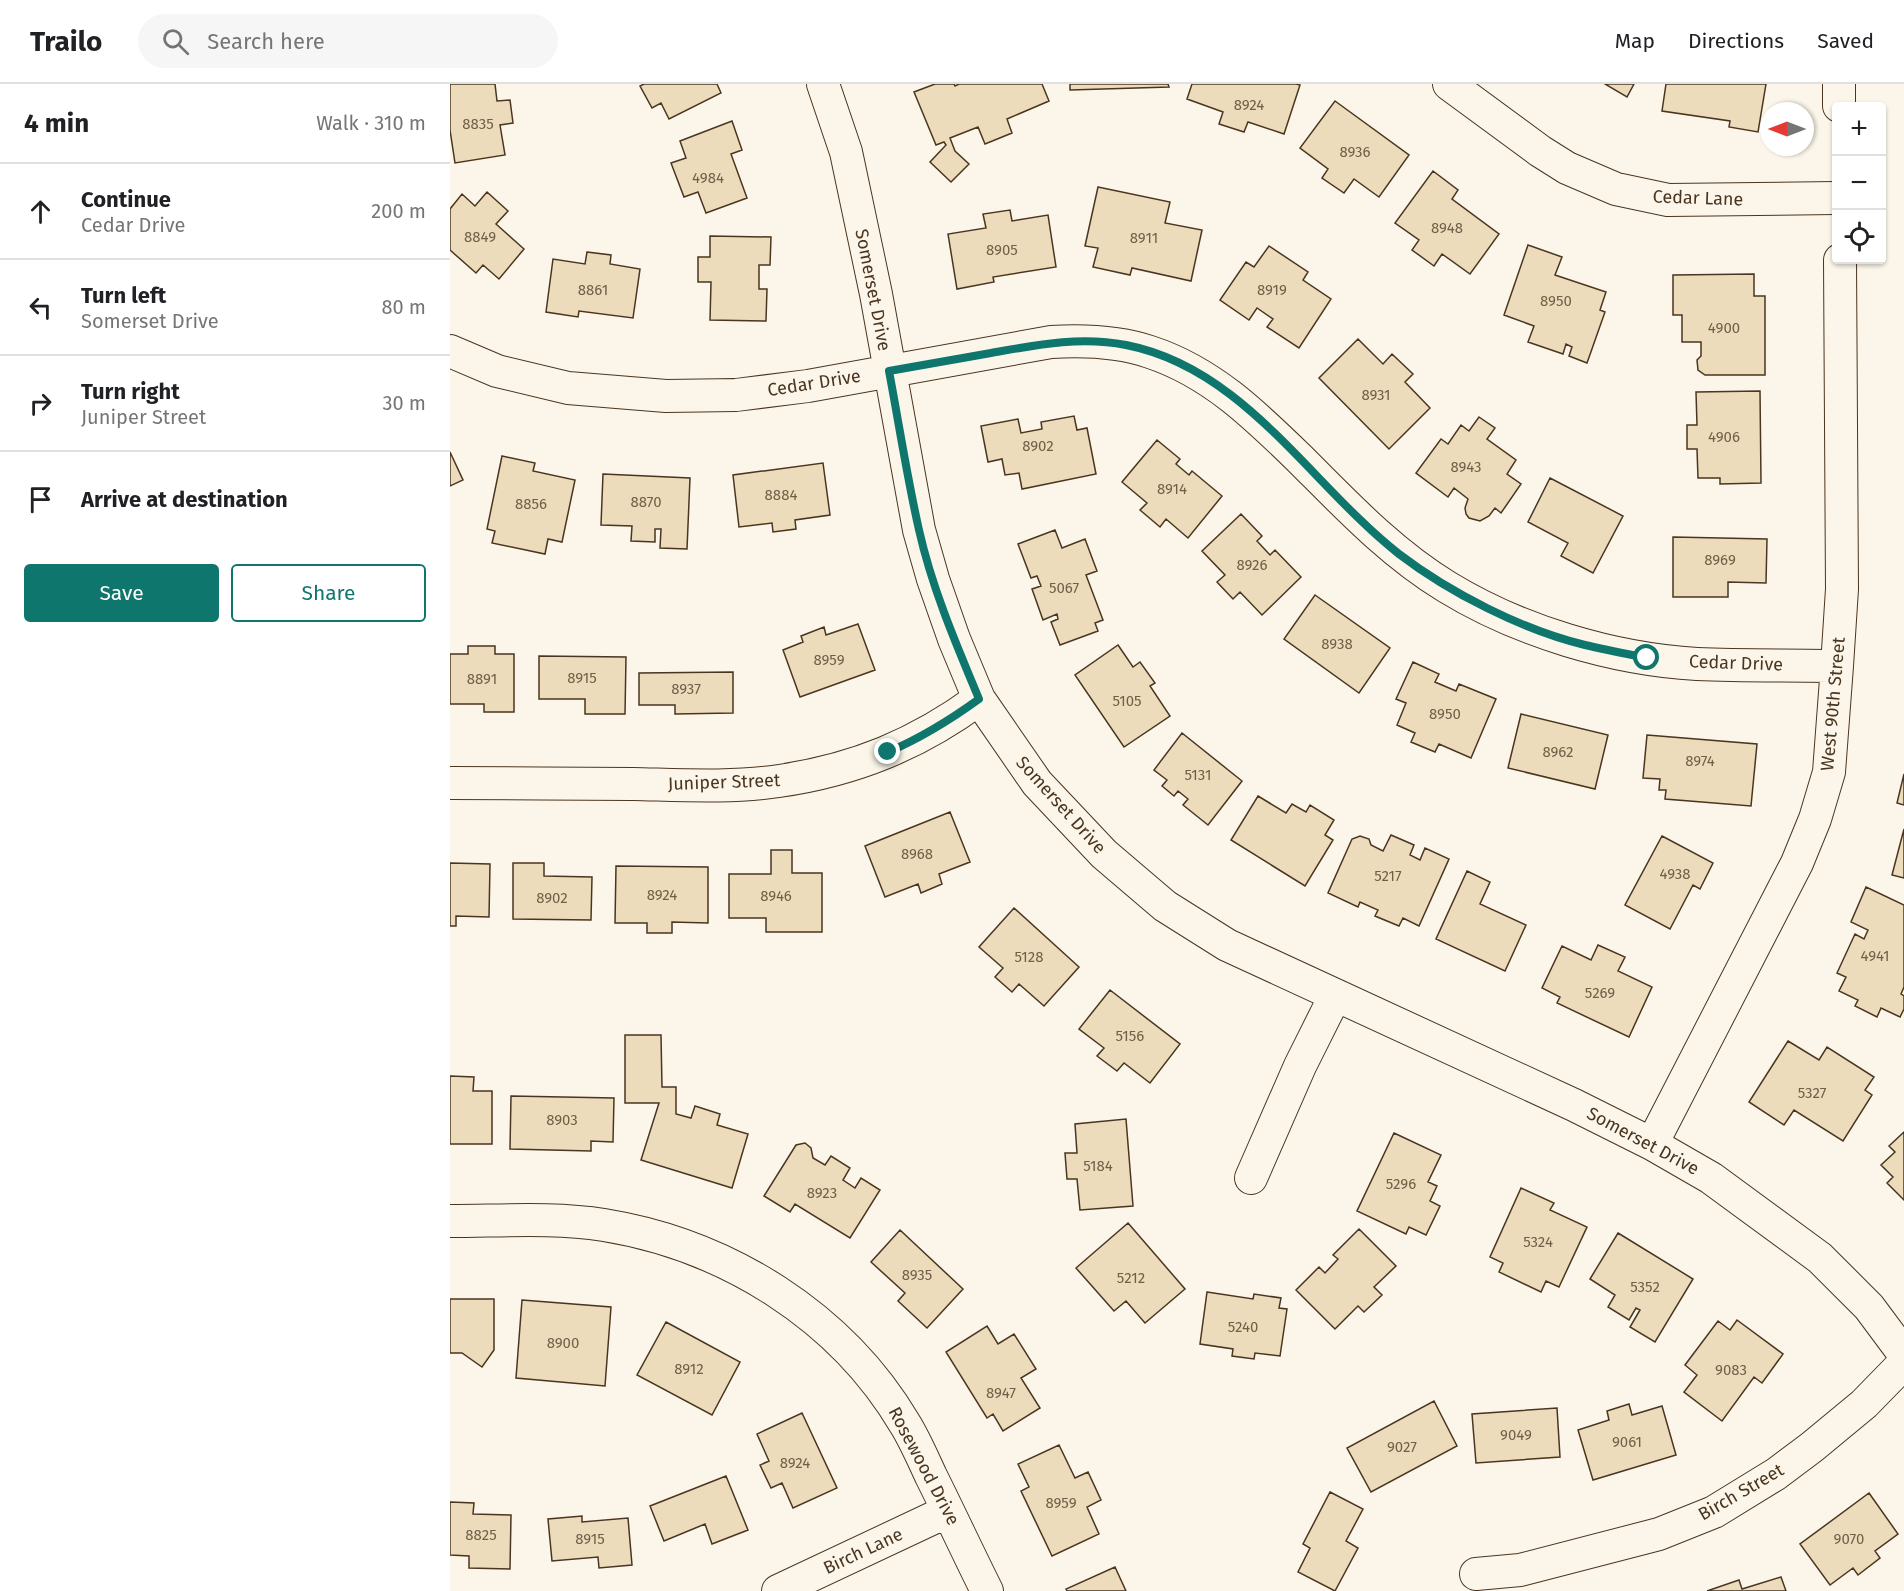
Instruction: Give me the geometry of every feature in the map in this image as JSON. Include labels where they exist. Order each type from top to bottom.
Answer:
[{"type":"street","name":"Somerset Drive","points":[[823,84],[846,152],[876,294],[919,530],[933,579],[979,699],[1037,783],[1104,854],[1165,906],[1227,945],[1574,1105],[1652,1144],[1711,1178],[1820,1258],[1869,1307],[1904,1354]]},
{"type":"street","name":"Cedar Lane","points":[[1449,84],[1540,151],[1567,168],[1616,189],[1668,200],[1832,198]]},
{"type":"street","points":[[1839,84],[1839,102]]},
{"type":"street","name":"West 90th Street","points":[[1652,1144],[1797,863],[1815,819],[1828,772],[1838,666],[1842,589],[1840,264]]},
{"type":"street","name":"Cedar Drive","points":[[450,351],[497,371],[568,387],[666,396],[736,395],[808,386],[1051,342],[1084,340],[1125,345],[1151,352],[1200,374],[1222,389],[1256,416],[1369,528],[1400,554],[1448,587],[1517,622],[1583,645],[1647,658],[1696,664],[1838,666]]},
{"type":"street","name":"Juniper Street","points":[[450,783],[710,785],[778,781],[833,770],[915,741],[948,722],[979,699]]},
{"type":"street","points":[[1251,1178],[1300,1066],[1335,996]]},
{"type":"street","name":"Rosewood Drive","points":[[450,1221],[556,1221],[603,1225],[656,1236],[719,1258],[789,1298],[833,1335],[879,1385],[905,1424],[987,1591]]},
{"type":"street","name":"Birch Street","points":[[1476,1574],[1520,1570],[1659,1534],[1714,1512],[1776,1474],[1812,1447],[1864,1404],[1904,1363]]},
{"type":"street","name":"Birch Lane","points":[[778,1591],[948,1511]]},
{"type":"building","points":[[450,84],[495,84],[497,101],[510,100],[513,123],[500,125],[505,155],[455,163],[450,130]]},
{"type":"building","points":[[644,84],[717,84],[721,93],[669,119],[661,103],[652,108],[640,86]]},
{"type":"building","points":[[935,84],[954,84],[955,86],[959,84],[1042,84],[1049,101],[1007,119],[1012,133],[985,144],[978,127],[950,138],[955,151],[969,164],[951,182],[930,162],[946,145],[944,142],[936,145],[914,92]]},
{"type":"building","points":[[1070,84],[1168,84],[1169,87],[1070,90]]},
{"type":"building","points":[[1192,84],[1300,85],[1284,134],[1248,122],[1244,132],[1219,124],[1223,112],[1187,99]]},
{"type":"building","points":[[1605,84],[1634,84],[1627,97]]},
{"type":"building","points":[[1666,84],[1766,84],[1763,102],[1760,102],[1758,132],[1729,127],[1730,121],[1662,111]]},
{"type":"building","points":[[1335,101],[1409,155],[1379,197],[1354,179],[1344,193],[1322,178],[1328,169],[1300,148]]},
{"type":"building","points":[[732,121],[742,150],[731,154],[747,198],[706,213],[698,192],[684,197],[671,163],[686,158],[680,141]]},
{"type":"building","points":[[1433,171],[1458,190],[1452,199],[1499,234],[1470,274],[1442,254],[1434,266],[1412,250],[1419,240],[1395,223]]},
{"type":"building","points":[[1098,187],[1170,202],[1165,223],[1202,230],[1191,281],[1132,268],[1130,275],[1093,267],[1098,248],[1085,246]]},
{"type":"building","points":[[487,192],[508,211],[496,224],[524,249],[499,279],[483,265],[476,273],[450,250],[450,209],[462,194],[475,206]]},
{"type":"building","points":[[1010,210],[1012,221],[1048,215],[1056,267],[993,277],[994,282],[957,289],[948,234],[986,228],[983,214]]},
{"type":"building","points":[[710,236],[771,237],[770,265],[759,265],[759,289],[767,289],[766,321],[710,320],[711,282],[698,282],[698,257],[710,257]]},
{"type":"building","points":[[1528,245],[1562,257],[1555,275],[1606,292],[1600,310],[1605,312],[1587,363],[1569,356],[1572,347],[1566,344],[1563,354],[1528,342],[1534,326],[1504,315]]},
{"type":"building","points":[[1269,246],[1308,272],[1303,280],[1331,299],[1299,348],[1267,327],[1273,319],[1257,308],[1249,320],[1220,300],[1246,262],[1254,267]]},
{"type":"building","points":[[587,252],[611,255],[610,264],[640,269],[633,318],[579,311],[578,317],[546,312],[553,259],[585,264]]},
{"type":"building","points":[[1754,274],[1754,296],[1765,296],[1765,375],[1705,375],[1698,370],[1697,360],[1701,356],[1701,342],[1682,342],[1682,315],[1673,315],[1673,275]]},
{"type":"building","points":[[1358,339],[1383,364],[1392,354],[1413,374],[1405,382],[1430,408],[1389,449],[1319,378]]},
{"type":"building","points":[[1760,391],[1761,483],[1720,484],[1720,478],[1698,478],[1697,449],[1687,449],[1687,425],[1697,425],[1696,392]]},
{"type":"building","points":[[1074,416],[1077,430],[1087,428],[1096,474],[1022,489],[1019,473],[1005,475],[1002,459],[988,462],[981,426],[1018,419],[1021,433],[1042,429],[1041,422]]},
{"type":"building","points":[[1479,417],[1495,428],[1487,439],[1516,460],[1507,474],[1521,484],[1501,513],[1495,508],[1489,516],[1480,521],[1469,518],[1465,508],[1468,499],[1454,488],[1448,497],[1416,473],[1441,439],[1448,444],[1461,425],[1469,431]]},
{"type":"building","points":[[1157,440],[1180,459],[1176,464],[1189,475],[1192,471],[1222,496],[1188,538],[1166,519],[1160,527],[1140,510],[1147,503],[1122,482]]},
{"type":"building","points":[[450,452],[463,480],[450,486]]},
{"type":"building","points":[[502,456],[535,463],[533,471],[575,480],[562,542],[548,539],[545,554],[492,543],[495,531],[487,529]]},
{"type":"building","points":[[823,463],[830,515],[795,520],[796,529],[773,532],[772,523],[739,527],[733,475]]},
{"type":"building","points":[[603,474],[690,478],[687,549],[660,548],[661,529],[655,529],[655,542],[631,541],[632,526],[601,525]]},
{"type":"building","points":[[1550,478],[1623,516],[1593,573],[1561,556],[1568,543],[1528,522]]},
{"type":"building","points":[[1241,514],[1262,536],[1257,541],[1270,555],[1275,550],[1301,577],[1262,615],[1240,592],[1233,599],[1217,582],[1225,575],[1202,551]]},
{"type":"building","points":[[1055,530],[1062,548],[1085,539],[1097,571],[1086,575],[1103,620],[1095,623],[1098,631],[1060,645],[1051,622],[1058,619],[1057,614],[1043,620],[1032,589],[1041,586],[1037,576],[1031,578],[1018,544]]},
{"type":"building","points":[[1673,537],[1767,539],[1766,583],[1728,582],[1728,597],[1673,597]]},
{"type":"building","points":[[1315,595],[1390,648],[1359,693],[1284,639]]},
{"type":"building","points":[[858,624],[875,670],[800,697],[783,650],[803,642],[801,636],[824,627],[826,635]]},
{"type":"building","points":[[1118,645],[1133,667],[1140,662],[1155,683],[1150,686],[1170,716],[1124,747],[1075,675]]},
{"type":"building","points":[[468,646],[495,646],[495,654],[514,654],[514,712],[484,712],[484,704],[450,704],[450,654],[468,654]]},
{"type":"building","points":[[539,656],[626,657],[625,714],[585,714],[585,699],[539,699]]},
{"type":"building","points":[[1413,662],[1439,674],[1435,682],[1456,691],[1459,684],[1496,699],[1471,758],[1439,744],[1435,752],[1411,742],[1415,733],[1397,725],[1406,703],[1396,699]]},
{"type":"building","points":[[733,672],[733,713],[675,714],[675,705],[639,705],[639,673]]},
{"type":"building","points":[[1521,714],[1608,735],[1595,789],[1508,768]]},
{"type":"building","points":[[1182,733],[1242,781],[1208,825],[1183,805],[1188,799],[1178,791],[1174,796],[1162,786],[1167,780],[1154,770]]},
{"type":"building","points":[[1647,735],[1757,744],[1751,806],[1665,799],[1666,790],[1659,790],[1660,779],[1643,778]]},
{"type":"building","points":[[1904,774],[1904,805],[1897,803]]},
{"type":"building","points":[[1258,796],[1286,813],[1292,804],[1306,812],[1310,805],[1334,820],[1325,835],[1333,840],[1305,886],[1231,840]]},
{"type":"building","points":[[950,812],[970,862],[939,874],[942,884],[921,893],[918,884],[885,897],[865,846]]},
{"type":"building","points":[[1904,829],[1904,878],[1892,875]]},
{"type":"building","points":[[1391,835],[1414,845],[1410,855],[1420,860],[1425,848],[1449,859],[1419,926],[1403,918],[1399,926],[1375,916],[1378,910],[1360,902],[1358,907],[1328,893],[1352,839],[1360,836],[1369,839],[1371,845],[1383,851]]},
{"type":"building","points":[[1662,836],[1713,863],[1700,889],[1693,885],[1670,929],[1625,905]]},
{"type":"building","points":[[771,850],[792,850],[792,873],[822,873],[822,932],[766,932],[766,918],[729,918],[729,874],[771,874]]},
{"type":"building","points":[[450,863],[490,864],[489,917],[456,916],[456,926],[450,926]]},
{"type":"building","points":[[513,863],[544,863],[544,876],[592,877],[591,920],[513,919]]},
{"type":"building","points":[[616,866],[708,867],[708,923],[672,922],[672,933],[647,933],[647,923],[615,923]]},
{"type":"building","points":[[1467,871],[1490,882],[1480,904],[1526,925],[1505,971],[1436,939]]},
{"type":"building","points":[[1866,887],[1904,905],[1904,987],[1901,994],[1904,996],[1904,1009],[1900,1017],[1881,1008],[1877,1017],[1855,1006],[1858,1000],[1839,991],[1846,977],[1837,973],[1855,934],[1864,939],[1868,930],[1851,922]]},
{"type":"building","points":[[1014,908],[1079,967],[1044,1006],[1019,984],[1012,992],[995,977],[1003,968],[979,947]]},
{"type":"building","points":[[1598,945],[1625,957],[1618,971],[1652,987],[1629,1037],[1557,1003],[1560,997],[1542,988],[1562,946],[1591,960]]},
{"type":"building","points":[[1110,990],[1180,1044],[1150,1083],[1124,1063],[1117,1071],[1097,1056],[1104,1048],[1079,1029]]},
{"type":"building","points":[[625,1035],[661,1035],[662,1087],[676,1087],[676,1114],[691,1118],[695,1106],[720,1114],[717,1125],[748,1134],[732,1188],[641,1160],[659,1103],[625,1103]]},
{"type":"building","points":[[1788,1041],[1819,1060],[1827,1047],[1874,1077],[1865,1090],[1872,1095],[1843,1141],[1794,1110],[1784,1125],[1749,1102]]},
{"type":"building","points":[[450,1076],[474,1077],[473,1091],[492,1091],[492,1144],[450,1144]]},
{"type":"building","points":[[511,1096],[614,1098],[613,1142],[591,1141],[591,1151],[510,1149]]},
{"type":"building","points":[[1126,1119],[1133,1206],[1080,1210],[1077,1179],[1067,1179],[1065,1153],[1077,1153],[1075,1124]]},
{"type":"building","points":[[1904,1132],[1904,1200],[1887,1183],[1893,1177],[1881,1165],[1895,1152],[1889,1146]]},
{"type":"building","points":[[1394,1133],[1441,1155],[1428,1182],[1437,1186],[1430,1201],[1440,1206],[1426,1235],[1409,1227],[1406,1234],[1357,1211]]},
{"type":"building","points":[[805,1143],[811,1148],[813,1158],[825,1165],[831,1156],[850,1168],[843,1180],[855,1188],[861,1178],[880,1190],[850,1238],[795,1204],[790,1212],[764,1196],[796,1145]]},
{"type":"building","points":[[1521,1188],[1554,1203],[1550,1210],[1587,1227],[1559,1287],[1546,1281],[1541,1292],[1499,1272],[1503,1263],[1490,1257]]},
{"type":"building","points":[[1128,1223],[1185,1289],[1145,1323],[1126,1301],[1114,1311],[1076,1268]]},
{"type":"building","points":[[1359,1229],[1396,1266],[1374,1287],[1382,1295],[1364,1312],[1358,1306],[1335,1329],[1296,1290],[1319,1267],[1325,1273],[1338,1259],[1333,1255]]},
{"type":"building","points":[[900,1230],[963,1289],[927,1328],[898,1301],[905,1293],[871,1262]]},
{"type":"building","points":[[1618,1233],[1693,1279],[1655,1342],[1630,1327],[1640,1310],[1636,1308],[1629,1320],[1608,1307],[1615,1295],[1590,1279]]},
{"type":"building","points":[[1207,1292],[1253,1299],[1254,1294],[1281,1298],[1279,1308],[1287,1309],[1280,1356],[1255,1353],[1254,1359],[1232,1356],[1233,1349],[1200,1344]]},
{"type":"building","points":[[450,1299],[494,1299],[494,1350],[482,1367],[462,1353],[450,1353]]},
{"type":"building","points":[[522,1300],[611,1307],[605,1386],[516,1378]]},
{"type":"building","points":[[1737,1320],[1783,1354],[1762,1383],[1754,1377],[1722,1421],[1684,1392],[1697,1375],[1685,1365],[1718,1321],[1730,1330]]},
{"type":"building","points":[[666,1322],[740,1362],[712,1415],[637,1375]]},
{"type":"building","points":[[987,1326],[998,1344],[1014,1334],[1036,1369],[1021,1378],[1040,1408],[1003,1431],[993,1414],[987,1418],[946,1352]]},
{"type":"building","points":[[1434,1401],[1457,1446],[1371,1492],[1347,1448]]},
{"type":"building","points":[[1629,1404],[1632,1415],[1662,1406],[1676,1455],[1593,1480],[1578,1430],[1609,1420],[1607,1411]]},
{"type":"building","points":[[1557,1408],[1560,1457],[1476,1463],[1472,1414]]},
{"type":"building","points":[[802,1413],[837,1488],[793,1508],[782,1483],[771,1488],[760,1465],[769,1461],[757,1434]]},
{"type":"building","points":[[1059,1445],[1075,1478],[1088,1472],[1101,1500],[1087,1507],[1099,1534],[1052,1556],[1021,1491],[1029,1487],[1018,1464]]},
{"type":"building","points":[[726,1476],[748,1530],[712,1544],[705,1524],[664,1541],[650,1506]]},
{"type":"building","points":[[1330,1492],[1363,1509],[1346,1541],[1358,1548],[1335,1591],[1298,1572],[1310,1548],[1303,1544]]},
{"type":"building","points":[[1869,1493],[1898,1534],[1875,1551],[1880,1558],[1858,1575],[1853,1568],[1830,1585],[1800,1544]]},
{"type":"building","points":[[450,1502],[474,1503],[473,1514],[511,1515],[510,1569],[469,1568],[469,1556],[450,1555]]},
{"type":"building","points":[[582,1516],[582,1522],[628,1518],[632,1565],[599,1568],[598,1557],[552,1561],[548,1519]]},
{"type":"building","points":[[1115,1567],[1126,1591],[1067,1591],[1066,1589]]},
{"type":"building","points":[[1781,1577],[1786,1591],[1707,1591],[1739,1580],[1742,1589]]},
{"type":"route","points":[[888,752],[915,741],[948,722],[979,699],[954,639],[919,530],[889,371],[1051,342],[1084,340],[1125,345],[1151,352],[1200,374],[1256,416],[1369,528],[1400,554],[1448,587],[1517,622],[1583,645],[1647,658]]}]
